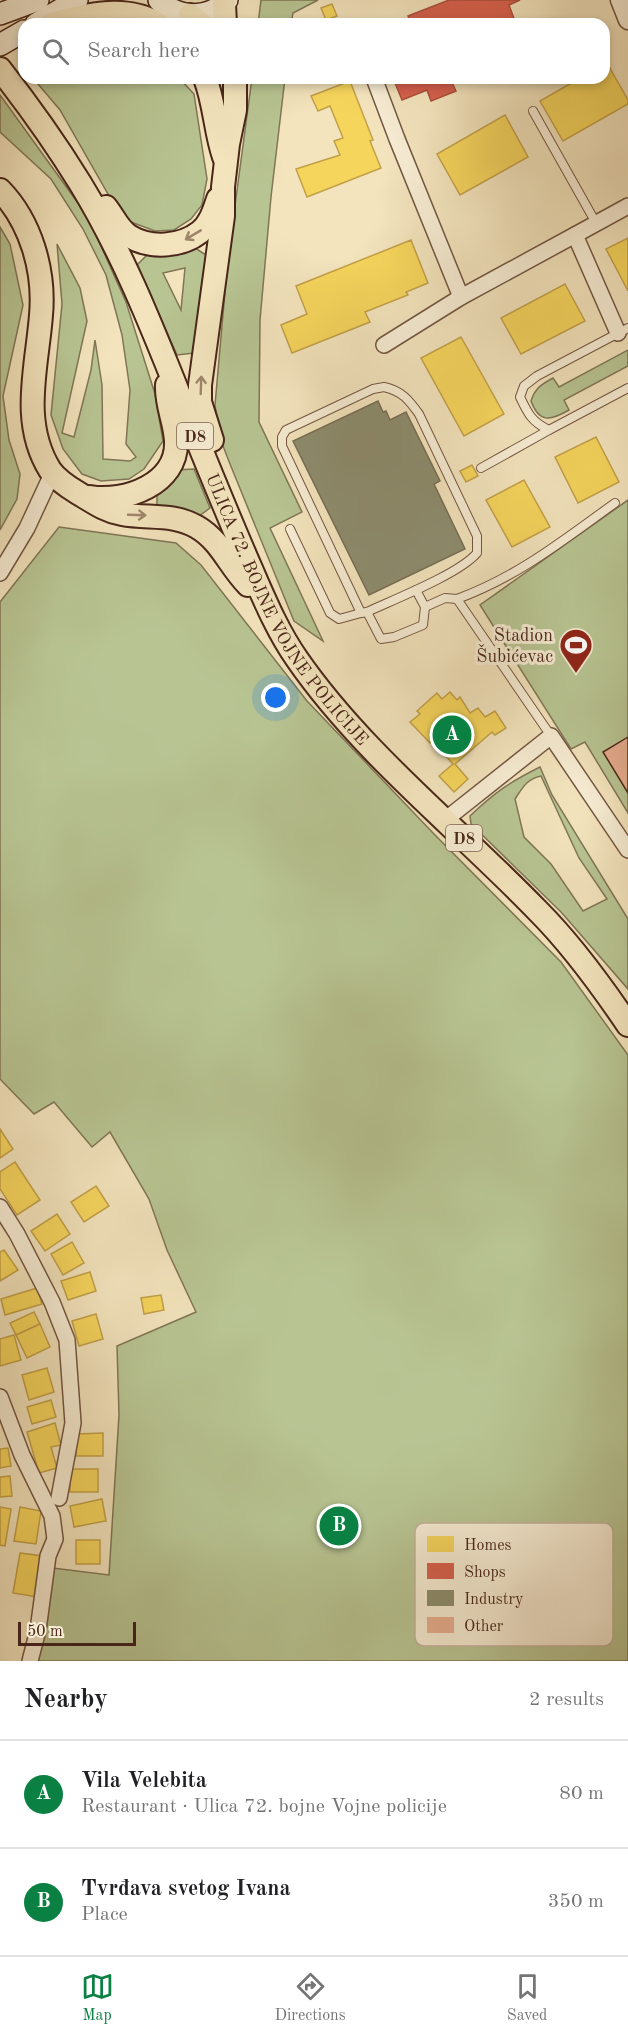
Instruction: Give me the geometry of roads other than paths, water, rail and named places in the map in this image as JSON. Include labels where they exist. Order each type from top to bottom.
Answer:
[{"type":"main road","points":[[5,8],[38,0]]},
{"type":"main road","points":[[49,18],[91,0]]},
{"type":"main road","points":[[159,0],[170,9],[193,18]]},
{"type":"main road","points":[[197,18],[202,14],[225,9]]},
{"type":"main road","points":[[72,18],[117,13],[143,18]]},
{"type":"main road","name":"ULICA 72. BOJNE VOJNE POLICIJE","points":[[0,69],[37,117],[82,186],[124,268],[222,503],[280,632],[297,660],[354,728],[540,912],[575,953],[628,1025]]},
{"type":"main road","points":[[208,84],[219,141],[227,153]]},
{"type":"main road","points":[[221,84],[227,153]]},
{"type":"main road","points":[[222,503],[223,476],[203,416],[200,385],[223,216],[223,187],[235,110],[236,84]]},
{"type":"main road","points":[[82,186],[97,196],[117,224],[129,236],[156,244],[171,244],[201,231],[211,218],[223,187]]},
{"type":"main road","points":[[0,190],[20,217],[33,246],[38,265],[42,288],[42,313],[32,387],[32,413],[35,434],[44,460],[52,474],[94,505],[109,511],[124,515],[179,519],[196,527],[211,537],[225,552],[251,588],[262,593]]},
{"type":"main road","points":[[83,496],[116,499],[133,495],[152,485],[165,472],[175,455],[176,441],[167,401],[168,369]]},
{"type":"street","points":[[620,0],[628,20]]},
{"type":"street","points":[[376,84],[460,297]]},
{"type":"street","points":[[384,345],[460,297],[628,206]]},
{"type":"street","points":[[575,235],[623,331]]},
{"type":"street","points":[[0,573],[27,528],[52,474]]},
{"type":"street","points":[[445,820],[551,736],[628,850]]},
{"type":"street","points":[[0,1207],[17,1234],[52,1302],[67,1340],[73,1423],[59,1498]]},
{"type":"street","points":[[0,1397],[22,1455],[52,1516],[56,1539],[48,1556],[38,1630],[30,1661]]},
{"type":"lane","points":[[533,111],[596,223]]},
{"type":"lane","points":[[549,430],[536,424],[526,410],[520,396],[524,386],[537,376],[623,331]]},
{"type":"lane","points":[[290,529],[330,613],[339,618],[364,613],[416,590],[470,562],[477,553],[477,536],[419,414],[408,398],[396,389],[384,387],[373,389],[286,430],[282,437],[282,446],[364,613],[381,639],[394,637],[423,625],[424,607],[416,590]]},
{"type":"lane","points":[[481,468],[628,388]]},
{"type":"lane","points":[[424,607],[445,598],[457,599],[489,587],[531,564],[615,502]]},
{"type":"lane","points":[[457,599],[551,736]]},
{"type":"place","name":"Stadion Šubićevac","points":[[576,674]]},
{"type":"place","name":"Vila Velebita","points":[[452,735]]},
{"type":"place","name":"Tvrđava svetog Ivana","points":[[339,1526]]}]
